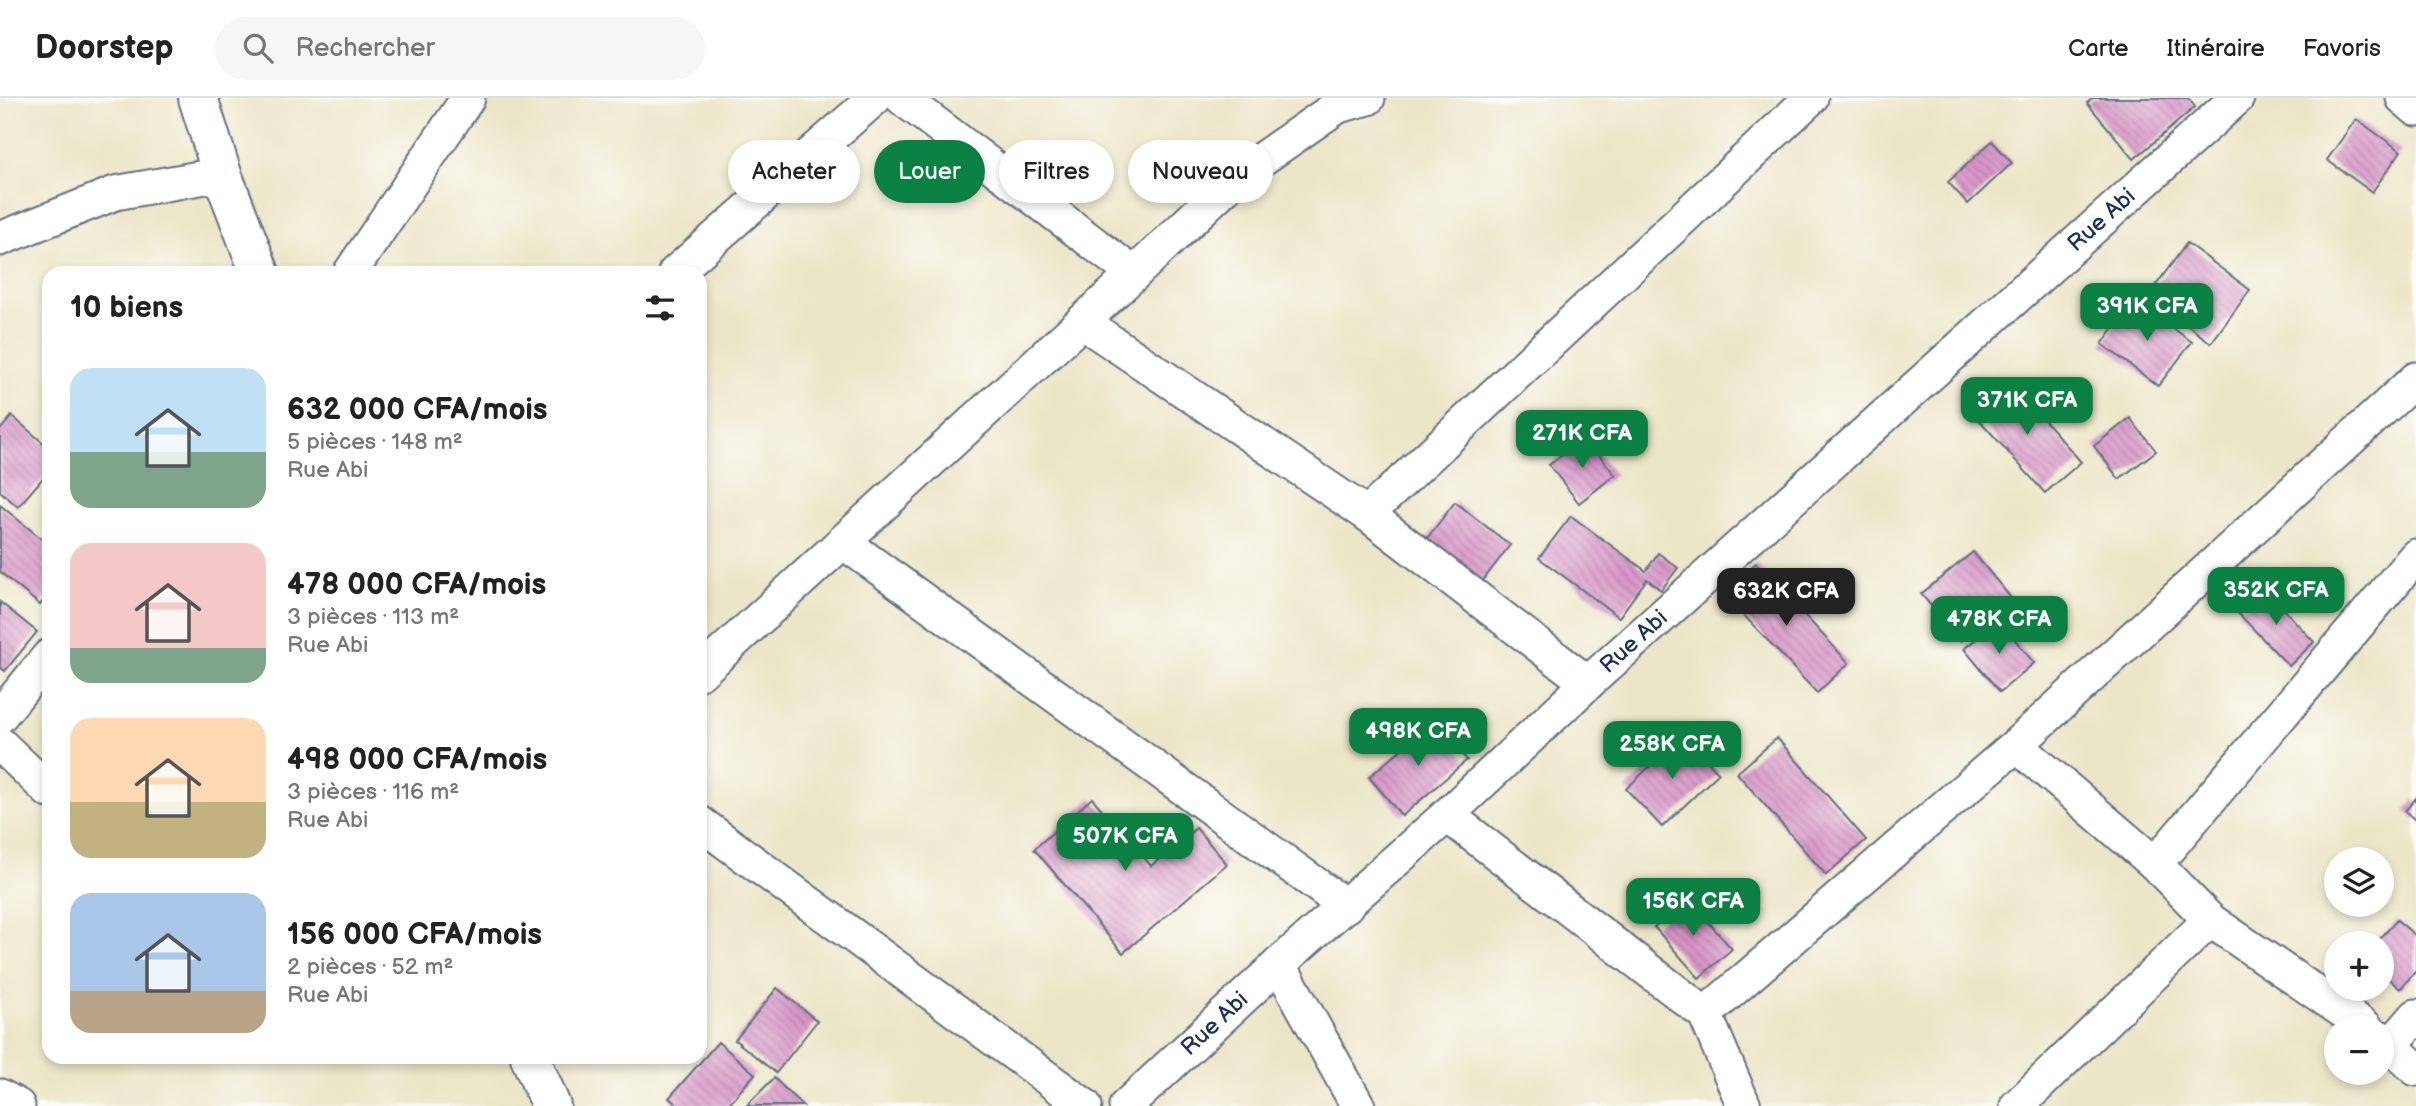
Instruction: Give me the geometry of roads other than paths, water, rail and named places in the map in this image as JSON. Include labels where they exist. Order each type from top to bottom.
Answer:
[{"type":"street","points":[[198,98],[222,174],[257,266]]},
{"type":"street","points":[[355,266],[468,98]]},
{"type":"street","points":[[683,266],[875,98]]},
{"type":"street","points":[[902,98],[1134,274]]},
{"type":"street","points":[[1367,514],[1811,98]]},
{"type":"street","name":"Rue Abi","points":[[1126,1106],[1279,964],[1447,815],[1588,683],[2237,98]]},
{"type":"street","points":[[2403,98],[2416,109]]},
{"type":"street","points":[[707,667],[1236,177],[1348,101]]},
{"type":"street","points":[[0,239],[115,192],[222,174]]},
{"type":"street","points":[[1082,322],[1367,514],[1588,683]]},
{"type":"street","points":[[1705,1014],[2016,746],[2416,379]]},
{"type":"street","points":[[843,542],[1346,906]]},
{"type":"street","points":[[2155,863],[2416,556]]},
{"type":"street","points":[[0,716],[42,665]]},
{"type":"street","points":[[0,744],[42,784]]},
{"type":"street","points":[[2016,746],[2155,863],[2210,920],[2348,1015]]},
{"type":"street","points":[[1447,815],[1705,1014],[1744,1106]]},
{"type":"street","points":[[707,828],[1085,1106]]},
{"type":"street","points":[[2017,1106],[2210,920]]},
{"type":"street","points":[[1279,964],[1358,1106]]},
{"type":"street","points":[[2394,1029],[2416,1016]]},
{"type":"street","points":[[2394,1049],[2416,1069]]},
{"type":"street","points":[[533,1064],[551,1106]]},
{"type":"street","points":[[0,1096],[18,1106]]}]
